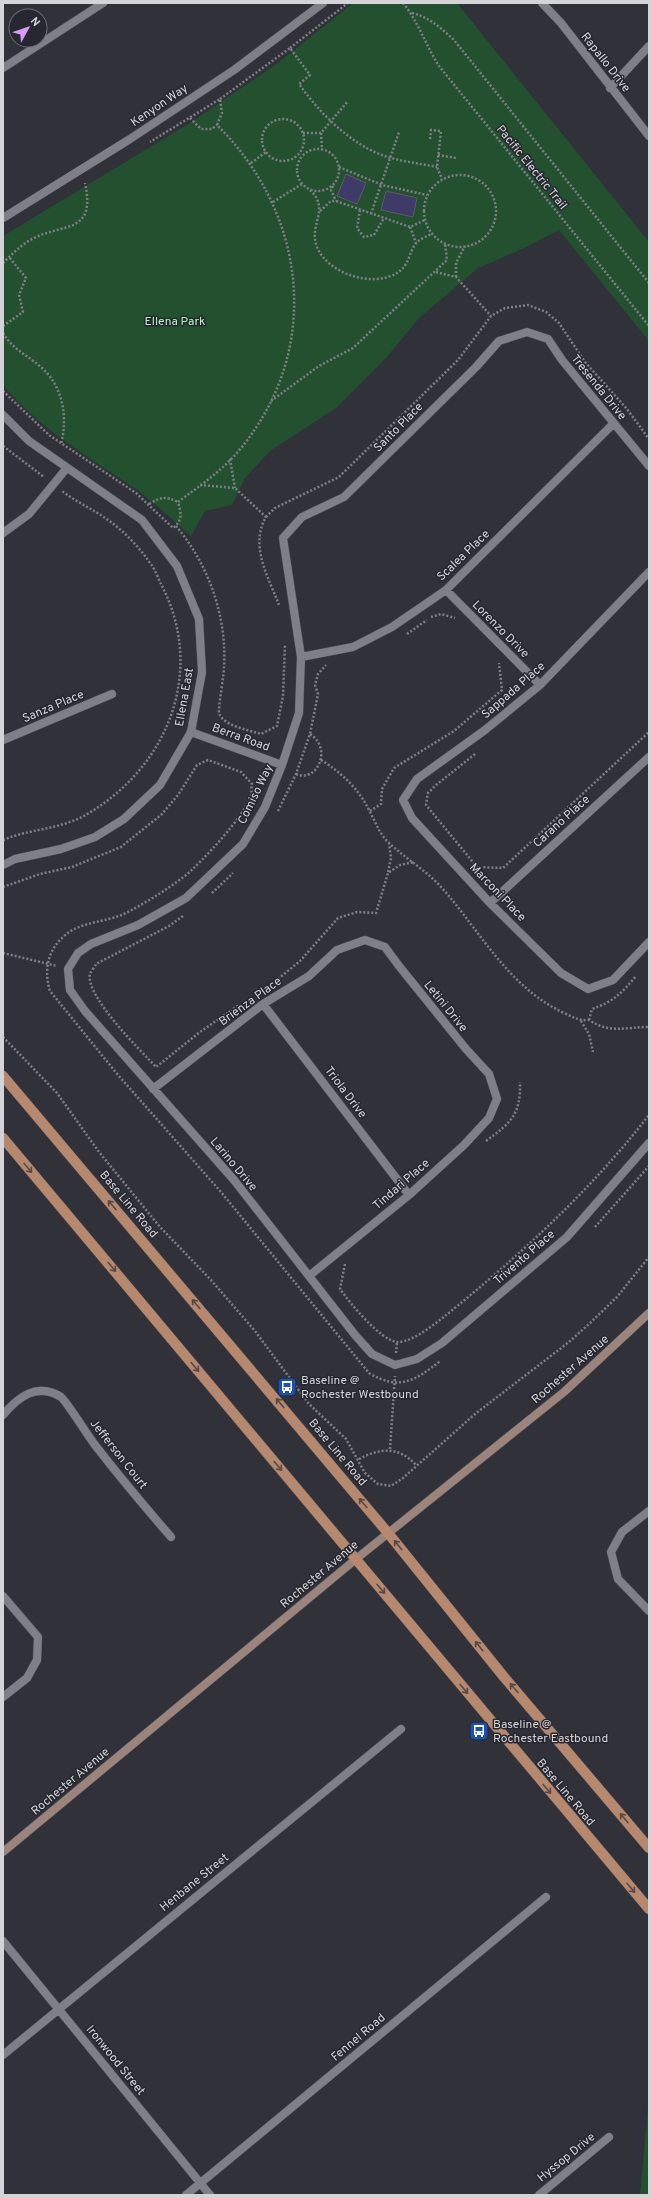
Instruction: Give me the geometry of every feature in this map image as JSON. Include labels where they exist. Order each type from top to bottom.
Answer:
[{"type":"main road","name":"Base Line Road","points":[[3,1076],[388,1533],[504,1676],[649,1848]]},
{"type":"main road","name":"Base Line Road","points":[[3,1138],[649,1909]]},
{"type":"main road","name":"Rochester Avenue","points":[[3,1852],[356,1559],[564,1392],[649,1313]]},
{"type":"street","points":[[3,68],[103,3]]},
{"type":"street","name":"Kenyon Way","points":[[3,218],[130,139],[234,70],[323,3]]},
{"type":"street","name":"Rapallo Drive","points":[[542,3],[561,23],[610,88],[649,136]]},
{"type":"street","points":[[610,88],[649,46]]},
{"type":"street","name":"Tresenda Drive","points":[[527,332],[548,339],[562,360],[649,466]]},
{"type":"street","name":"Santo Place","points":[[283,538],[302,517],[344,498],[476,367],[499,341],[527,332]]},
{"type":"street","name":"Ellena East","points":[[3,415],[29,441],[66,469],[142,520],[177,566],[199,619],[202,672],[191,732],[160,786],[124,819],[95,837],[61,849],[15,859],[3,865]]},
{"type":"street","name":"Scalea Place","points":[[301,657],[353,647],[392,627],[446,590],[613,424]]},
{"type":"street","points":[[3,534],[29,514],[66,469]]},
{"type":"street","name":"Comiso Way","points":[[68,969],[78,953],[91,944],[138,926],[186,898],[244,844],[265,807],[282,765],[299,713],[301,657],[283,538]]},
{"type":"street","name":"Sappada Place","points":[[403,800],[417,779],[485,730],[540,685],[649,572]]},
{"type":"street","name":"Lorenzo Drive","points":[[446,590],[540,685]]},
{"type":"street","name":"Sanza Place","points":[[3,740],[112,694]]},
{"type":"street","name":"Berra Road","points":[[191,732],[282,765]]},
{"type":"street","name":"Carano Place","points":[[490,903],[649,758]]},
{"type":"street","name":"Marconi Place","points":[[403,800],[412,818],[490,903],[561,973],[588,989],[613,980],[649,942]]},
{"type":"street","name":"Brienza Place","points":[[153,1089],[263,1004],[309,976],[337,950],[365,940]]},
{"type":"street","name":"Letini Drive","points":[[365,940],[385,947],[466,1049],[489,1074],[496,1099]]},
{"type":"street","name":"Larino Drive","points":[[68,969],[70,990],[85,1011],[234,1180],[355,1335],[372,1354],[395,1365]]},
{"type":"street","name":"Triola Drive","points":[[263,1004],[409,1195]]},
{"type":"street","name":"Tindari Place","points":[[309,1276],[409,1195],[464,1145],[489,1118],[496,1099]]},
{"type":"street","name":"Trivento Place","points":[[395,1365],[417,1359],[442,1344],[566,1237],[649,1143]]},
{"type":"street","name":"Jefferson Court","points":[[3,1415],[15,1400],[30,1392],[44,1392],[62,1398],[95,1445],[171,1537]]},
{"type":"street","points":[[649,1511],[622,1532],[611,1552],[618,1579],[649,1611]]},
{"type":"street","points":[[3,1596],[38,1637],[37,1660],[27,1678],[3,1697]]},
{"type":"street","name":"Henbane Street","points":[[3,2055],[401,1729]]},
{"type":"street","name":"Fennel Road","points":[[186,2195],[546,1897]]},
{"type":"street","name":"Ironwood Street","points":[[3,1940],[210,2195]]},
{"type":"street","name":"Hyssop Drive","points":[[539,2195],[610,2137]]},
{"type":"path","points":[[144,146],[220,99],[348,3]]},
{"type":"path","name":"Pacific Electric Trail","points":[[403,3],[411,13],[426,46],[439,66],[649,326]]},
{"type":"path","name":"Pacific Electric Trail","points":[[411,13],[421,15],[440,26],[454,40],[649,283]]},
{"type":"path","points":[[290,48],[310,75],[299,84],[312,103],[330,121],[358,142],[390,157],[437,167]]},
{"type":"path","points":[[190,118],[201,129],[212,129],[217,125],[222,114],[220,99]]},
{"type":"path","points":[[322,150],[321,133],[348,101]]},
{"type":"path","points":[[280,119],[294,122],[303,133],[303,148],[294,158],[281,161],[275,159],[266,152],[262,138],[267,126],[273,121],[280,119]]},
{"type":"path","points":[[178,502],[230,459],[255,428],[270,401],[288,353],[292,329],[294,304],[291,261],[286,238],[273,202],[251,163],[217,125]]},
{"type":"path","points":[[430,139],[430,130],[441,132],[437,167],[442,179]]},
{"type":"path","points":[[371,215],[400,132]]},
{"type":"path","points":[[303,133],[321,133]]},
{"type":"path","points":[[336,201],[331,190],[338,178],[338,167],[334,157],[322,150],[308,152],[298,162],[297,176],[302,184],[317,196],[320,211],[314,231],[317,248],[334,267],[354,276],[377,279],[397,273],[409,261],[416,242],[433,233]]},
{"type":"path","points":[[251,163],[266,152]]},
{"type":"path","points":[[438,155],[456,158]]},
{"type":"path","points":[[338,167],[382,185],[428,195]]},
{"type":"path","points":[[453,175],[465,175],[477,178],[486,185],[493,195],[496,207],[496,219],[491,230],[483,239],[461,247],[445,243],[433,233],[425,220],[424,208],[428,195],[433,187],[442,179],[453,175]]},
{"type":"path","points":[[3,263],[33,238],[65,229],[76,224],[84,215],[88,200],[85,183],[91,179]]},
{"type":"path","points":[[273,202],[302,184]]},
{"type":"path","points":[[310,190],[323,191],[334,184]]},
{"type":"path","points":[[320,211],[326,205],[336,201],[371,215],[410,227],[425,220]]},
{"type":"path","points":[[360,210],[357,228],[364,237],[374,236],[384,218]]},
{"type":"path","points":[[410,227],[416,242]]},
{"type":"path","points":[[270,401],[319,366],[353,348],[388,316],[418,285],[436,272],[447,260],[445,243]]},
{"type":"path","points":[[456,277],[456,263],[466,246]]},
{"type":"path","points":[[3,326],[23,312],[19,295],[26,278],[9,257]]},
{"type":"path","points":[[280,608],[259,549],[260,535],[266,517],[280,506],[339,476],[458,360],[491,316],[456,277],[436,272]]},
{"type":"path","points":[[3,333],[13,347],[42,368],[57,387],[63,404],[64,418],[61,444]]},
{"type":"path","points":[[3,391],[28,416],[61,444],[121,482],[149,504],[173,528],[176,526]]},
{"type":"path","points":[[3,446],[75,501],[109,521],[132,541],[151,564],[168,597],[178,626],[180,657],[179,680],[175,703],[168,724],[148,761],[131,782],[110,800],[88,814],[62,826],[14,835],[3,840]]},
{"type":"path","points":[[230,459],[234,488]]},
{"type":"path","points":[[200,485],[234,488],[266,517]]},
{"type":"path","points":[[149,504],[160,497],[168,497],[178,502],[181,512],[180,520],[176,526]]},
{"type":"path","points":[[176,526],[201,560],[223,629],[225,654],[224,679],[218,712],[223,720],[261,734],[277,726],[283,696],[286,657],[284,636]]},
{"type":"path","points":[[403,636],[416,629],[431,617],[441,614],[453,617],[457,621]]},
{"type":"path","points":[[370,811],[381,804],[382,789],[394,768],[403,760],[437,743],[454,731],[502,690],[500,665],[495,660]]},
{"type":"path","points":[[277,813],[296,774],[310,734],[318,694],[315,685],[318,674],[327,663]]},
{"type":"path","points":[[476,754],[428,793],[426,805],[477,867],[503,868],[649,732]]},
{"type":"path","points":[[296,774],[306,774],[313,771],[321,760],[322,749],[318,740],[310,734]]},
{"type":"path","points":[[3,887],[40,874],[72,868],[121,847],[162,814],[178,795],[197,764],[208,760],[241,772],[252,784],[251,796],[236,819],[208,854],[186,875],[125,913],[72,930],[54,946],[48,963],[46,979],[50,991],[118,1075],[221,1192],[360,1364],[369,1373],[381,1380],[395,1383],[412,1381],[446,1356]]},
{"type":"path","points":[[321,760],[347,779],[370,811],[377,827],[388,843],[414,862],[441,887],[512,975],[536,996],[558,1010],[581,1021],[589,1020],[599,1026],[621,1030],[649,1027]]},
{"type":"path","points":[[273,982],[300,961],[338,918],[357,912],[376,913],[391,858],[388,843]]},
{"type":"path","points":[[388,873],[400,865],[414,862]]},
{"type":"path","points":[[207,897],[234,871]]},
{"type":"path","points":[[185,914],[168,926],[96,964],[90,974],[91,985],[101,1003],[120,1028],[156,1067],[200,1032],[242,1003]]},
{"type":"path","points":[[3,953],[68,969]]},
{"type":"path","points":[[581,1021],[589,1034],[593,1052]]},
{"type":"path","points":[[3,1038],[57,1093],[133,1196],[250,1325],[308,1404],[346,1438],[365,1473],[378,1484],[391,1486],[404,1478],[416,1465],[475,1414],[569,1342],[617,1297],[649,1258]]},
{"type":"path","points":[[480,1146],[509,1124],[517,1112],[521,1098],[520,1082]]},
{"type":"path","points":[[350,1260],[344,1264],[340,1289],[358,1312],[373,1327],[389,1339],[397,1342],[407,1339],[438,1321],[526,1248],[593,1182],[649,1115]]},
{"type":"path","points":[[593,1228],[649,1166]]},
{"type":"path","points":[[390,1449],[397,1342]]},
{"type":"path","points":[[359,1460],[377,1451],[390,1449],[400,1453],[416,1465]]},
{"type":"green space","name":"Ellena Park","points":[[353,3],[457,3],[649,242],[649,341],[559,230],[522,249],[478,268],[419,318],[386,358],[336,408],[270,451],[245,478],[232,505],[205,511],[191,536],[154,503],[138,491],[63,440],[31,414],[3,385],[3,236],[190,123],[278,63]]},
{"type":"green space","points":[[649,2096],[649,2195],[640,2195]]},
{"type":"building","points":[[346,174],[366,183],[357,204],[337,196]]},
{"type":"building","points":[[386,191],[417,198],[413,217],[381,210]]},
{"type":"place","name":"Baseline @ Rochester Westbound","points":[[287,1387]]},
{"type":"place","name":"Baseline @ Rochester Eastbound","points":[[479,1731]]}]
